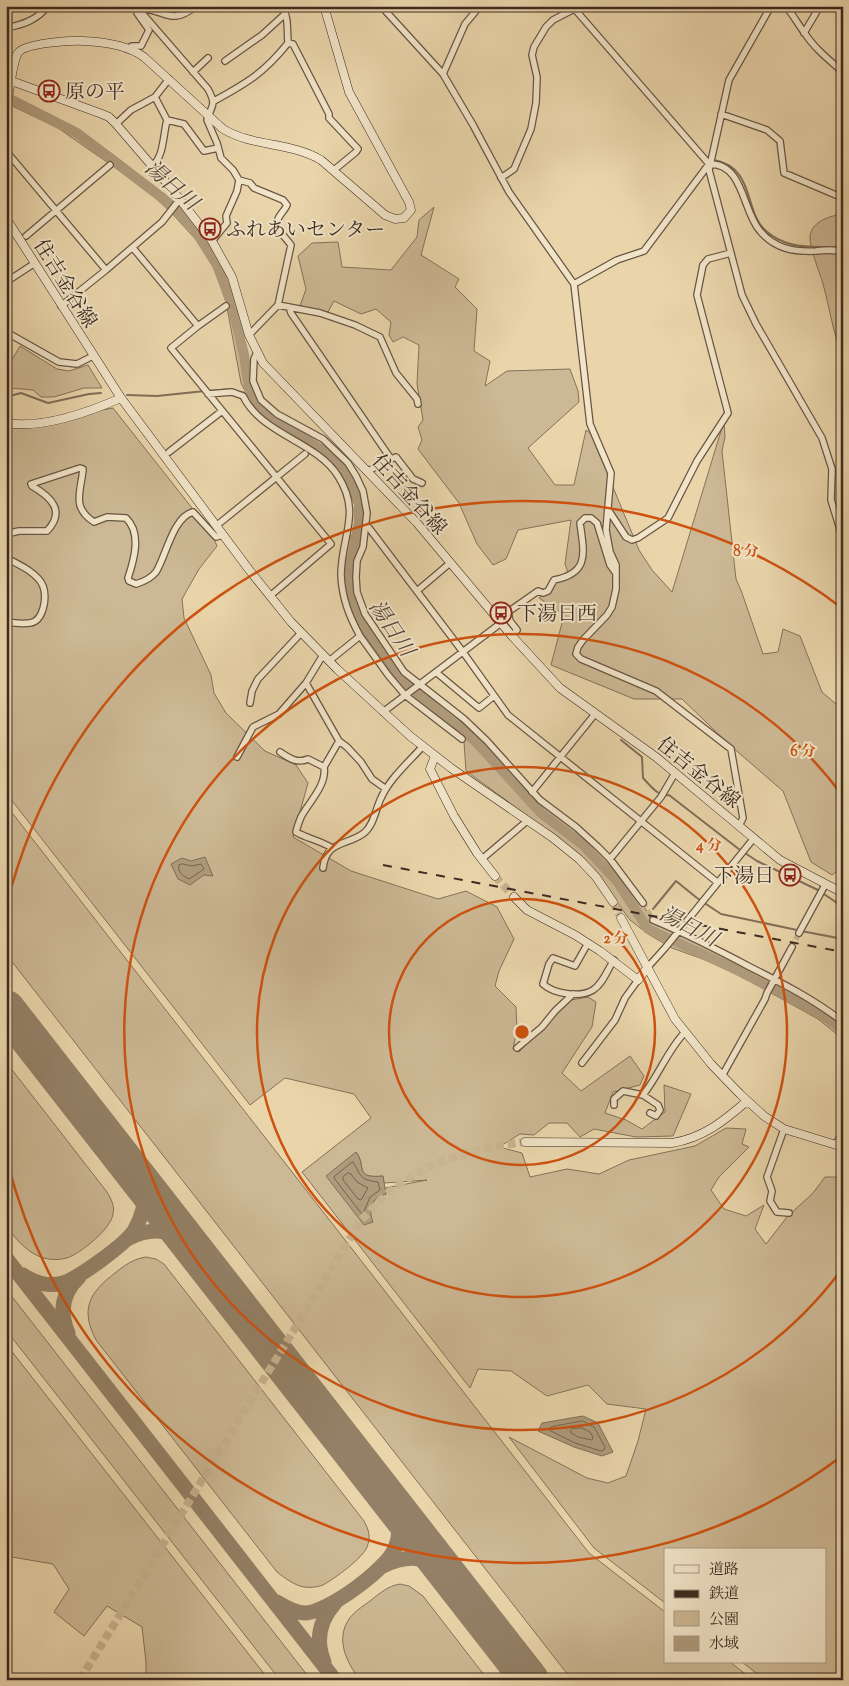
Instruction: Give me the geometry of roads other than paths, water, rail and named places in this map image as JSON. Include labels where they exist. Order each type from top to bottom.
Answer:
[{"type":"main road","points":[[7,107],[9,80],[17,55],[24,48],[80,40],[127,49],[137,52],[144,57],[208,116],[231,134],[310,154],[334,170],[385,215],[395,219],[404,218],[410,210],[409,202],[349,92],[324,6]]},
{"type":"main road","name":"住吉金谷線","points":[[9,80],[90,109],[109,117],[116,124],[152,166],[178,202],[212,241],[232,277],[249,335],[257,352],[272,374],[417,523],[512,636],[560,688],[656,757],[780,860],[822,889],[843,893]]},
{"type":"main road","name":"住吉金谷線","points":[[6,218],[121,398],[216,526],[301,633],[383,712],[423,746],[579,859],[602,884],[613,902]]},
{"type":"main road","points":[[6,423],[49,422],[105,405],[121,398]]},
{"type":"main road","points":[[436,756],[430,769],[454,816],[476,853],[495,876]]},
{"type":"main road","points":[[514,897],[526,910],[575,935],[614,960],[638,980],[647,968]]},
{"type":"main road","points":[[621,918],[665,1002],[685,1032],[722,1076],[764,1116],[784,1129],[840,1146]]},
{"type":"main road","points":[[525,1142],[672,1143],[684,1141],[706,1132],[725,1120],[747,1101]]},
{"type":"street","points":[[6,28],[19,26],[34,18],[43,13],[47,6]]},
{"type":"street","points":[[137,8],[147,8],[168,17],[178,16],[196,6]]},
{"type":"street","points":[[214,101],[244,85],[262,72],[288,43],[284,8],[281,6]]},
{"type":"street","points":[[381,6],[443,74],[501,178],[574,284],[590,424],[611,473],[606,530],[610,552],[616,565],[616,589],[612,608],[583,640],[576,654],[581,659],[656,691],[731,749],[743,818],[740,826]]},
{"type":"street","points":[[443,74],[465,24],[480,6]]},
{"type":"street","points":[[771,6],[729,80],[709,170],[742,295],[756,324],[822,438],[832,469],[831,500],[843,539]]},
{"type":"street","points":[[785,6],[792,13],[818,51],[843,72]]},
{"type":"street","points":[[804,33],[820,6]]},
{"type":"street","points":[[839,6],[843,8]]},
{"type":"street","points":[[501,178],[514,169],[531,129],[536,103],[537,77],[532,55],[534,47],[546,27],[553,20],[575,7],[710,164],[717,164],[726,168],[737,181],[743,192],[752,221],[768,240],[780,247],[796,251],[831,250],[843,252]]},
{"type":"street","points":[[127,49],[132,46],[142,46],[149,30],[137,14],[137,8]]},
{"type":"street","points":[[137,8],[208,90],[214,101],[213,110],[206,120],[221,158],[233,170],[239,180],[237,191],[226,216],[228,223],[212,241]]},
{"type":"street","points":[[225,61],[262,35],[285,14]]},
{"type":"street","points":[[288,43],[293,44],[329,114],[329,118],[358,149],[334,170]]},
{"type":"street","points":[[193,72],[208,58]]},
{"type":"street","points":[[116,124],[132,110],[155,97],[168,79]]},
{"type":"street","points":[[152,166],[157,162],[161,154],[167,120],[155,97]]},
{"type":"street","points":[[721,114],[768,130],[780,140],[784,173],[843,198]]},
{"type":"street","points":[[167,120],[184,124],[204,151],[218,148]]},
{"type":"street","points":[[6,151],[106,270]]},
{"type":"street","points":[[574,284],[616,260],[644,250],[710,164]]},
{"type":"street","points":[[26,236],[110,165]]},
{"type":"street","points":[[239,180],[250,183],[254,188],[283,200],[287,205],[277,220],[280,231],[291,244],[278,305],[249,335]]},
{"type":"street","points":[[61,306],[133,248],[162,222],[178,202]]},
{"type":"street","points":[[133,248],[198,326]]},
{"type":"street","points":[[609,511],[626,536],[632,540],[668,518],[697,461],[728,413],[697,295],[703,265],[708,259],[731,253]]},
{"type":"street","points":[[6,281],[35,263]]},
{"type":"street","points":[[278,305],[320,313],[355,325],[380,337],[396,373],[416,398],[418,404]]},
{"type":"street","points":[[226,306],[171,348],[331,544],[270,596]]},
{"type":"street","points":[[288,307],[391,460]]},
{"type":"street","points":[[6,332],[59,362],[77,364],[93,356]]},
{"type":"street","points":[[257,352],[254,360],[253,381],[261,400],[277,414],[323,439],[348,463],[363,491],[367,513],[363,547],[357,561],[357,592],[364,614],[404,672],[446,704],[487,741],[532,792],[552,811],[576,827],[610,859],[643,903]]},
{"type":"street","points":[[206,392],[232,392],[243,396],[256,416],[324,461],[337,475],[350,506],[350,525],[345,543],[341,573],[345,605],[360,636],[388,675],[406,695],[462,739]]},
{"type":"street","points":[[169,452],[222,411]]},
{"type":"street","points":[[216,526],[305,454]]},
{"type":"street","points":[[368,471],[396,457],[413,479],[422,484]]},
{"type":"street","points":[[6,534],[19,531],[47,531],[54,524],[57,517],[53,502],[45,493],[31,484],[80,468],[83,469],[78,502],[81,511],[94,522],[107,517],[126,518],[132,524],[135,541],[135,559],[128,578],[129,581],[136,584],[144,582],[155,573],[170,538],[190,512],[193,512],[216,537],[223,534]]},
{"type":"street","points":[[512,636],[517,630],[510,620],[508,612],[538,591],[544,594],[548,591],[554,580],[570,576],[582,563],[583,544],[580,523],[585,518],[591,518],[597,523],[610,565],[616,572]]},
{"type":"street","points":[[369,528],[508,715],[717,882]]},
{"type":"street","points":[[6,558],[34,575],[43,586],[44,597],[44,607],[39,618],[31,623],[6,622]]},
{"type":"street","points":[[417,591],[450,563]]},
{"type":"street","points":[[383,712],[501,623]]},
{"type":"street","points":[[250,703],[252,691],[258,679],[301,633]]},
{"type":"street","points":[[329,661],[360,636]]},
{"type":"street","points":[[236,757],[253,727],[279,714],[306,683],[323,655]]},
{"type":"street","points":[[437,673],[479,708],[494,696]]},
{"type":"street","points":[[306,683],[340,741],[361,762],[372,779],[386,789]]},
{"type":"street","points":[[532,792],[595,714]]},
{"type":"street","points":[[332,848],[318,840],[306,838],[296,832],[300,819],[318,791],[324,767],[340,741]]},
{"type":"street","points":[[323,868],[324,861],[332,848],[365,832],[386,789],[423,746]]},
{"type":"street","points":[[280,752],[292,760],[302,761],[308,759],[324,767]]},
{"type":"street","points":[[610,859],[662,796],[675,773]]},
{"type":"street","points":[[482,859],[527,820]]},
{"type":"street","points":[[647,968],[754,838]]},
{"type":"street","points":[[799,934],[822,889]]},
{"type":"street","points":[[653,920],[679,931],[774,980],[843,1022]]},
{"type":"street","points":[[588,944],[575,966],[553,958],[549,964],[543,984],[549,990],[573,994],[593,990],[606,976],[614,960]]},
{"type":"street","points":[[722,1076],[765,1000],[792,947]]},
{"type":"street","points":[[582,1063],[616,1020],[625,998],[638,980]]},
{"type":"street","points":[[517,1048],[542,1027],[573,994]]},
{"type":"street","points":[[643,1095],[655,1080],[673,1044],[685,1032]]},
{"type":"street","points":[[614,1105],[614,1099],[623,1091],[643,1095],[658,1105],[660,1110],[656,1116],[650,1113]]},
{"type":"street","points":[[784,1129],[767,1177],[772,1191],[770,1201],[777,1212],[789,1213]]},
{"type":"street","points":[[840,1146],[843,1132]]},
{"type":"water","points":[[205,857],[213,876],[204,875],[190,885],[178,879],[171,864],[182,858],[191,861]]},
{"type":"water","points":[[356,1152],[364,1173],[383,1176],[386,1194],[374,1201],[371,1208],[373,1222],[364,1225],[326,1176]]},
{"type":"water","points":[[583,1416],[598,1423],[613,1452],[602,1456],[574,1447],[538,1431],[542,1423]]},
{"type":"waterway","name":"湯日川","points":[[6,97],[77,133],[161,197],[193,227],[217,265],[232,305],[244,355],[250,395],[259,409],[328,454],[341,466],[355,491],[359,503],[359,523],[348,576],[350,595],[359,619],[408,685],[476,742],[541,813],[583,845],[617,881],[648,929],[778,991],[827,1018],[843,1030]]},
{"type":"waterway","points":[[714,160],[727,165],[737,172],[743,181],[759,223],[772,236],[798,246],[843,249]]},
{"type":"waterway","points":[[209,391],[232,389]]},
{"type":"waterway","points":[[127,395],[157,396],[205,391]]},
{"type":"waterway","points":[[241,392],[250,395]]},
{"type":"waterway","points":[[6,397],[21,393],[48,403],[101,393]]},
{"type":"waterway","points":[[621,740],[642,757],[643,778],[654,790],[661,794],[669,795],[740,850]]},
{"type":"waterway","points":[[745,853],[757,861],[818,890],[843,907]]},
{"type":"waterway","points":[[653,909],[676,881],[721,914],[797,930]]},
{"type":"waterway","points":[[801,931],[843,939]]},
{"type":"tunnel","points":[[495,876],[514,897]]},
{"type":"tunnel","points":[[613,902],[621,918]]},
{"type":"tunnel","points":[[643,903],[653,920]]},
{"type":"tunnel","points":[[792,947],[799,933]]},
{"type":"tunnel","points":[[80,1680],[361,1220],[385,1195],[424,1169],[456,1156],[525,1142]]},
{"type":"railway","points":[[383,865],[843,952]]},
{"type":"place","name":"原の平","points":[[49,91]]},
{"type":"place","name":"ふれあいセンター","points":[[210,229]]},
{"type":"place","name":"下湯日西","points":[[501,613]]},
{"type":"place","name":"下湯日","points":[[790,875]]}]
